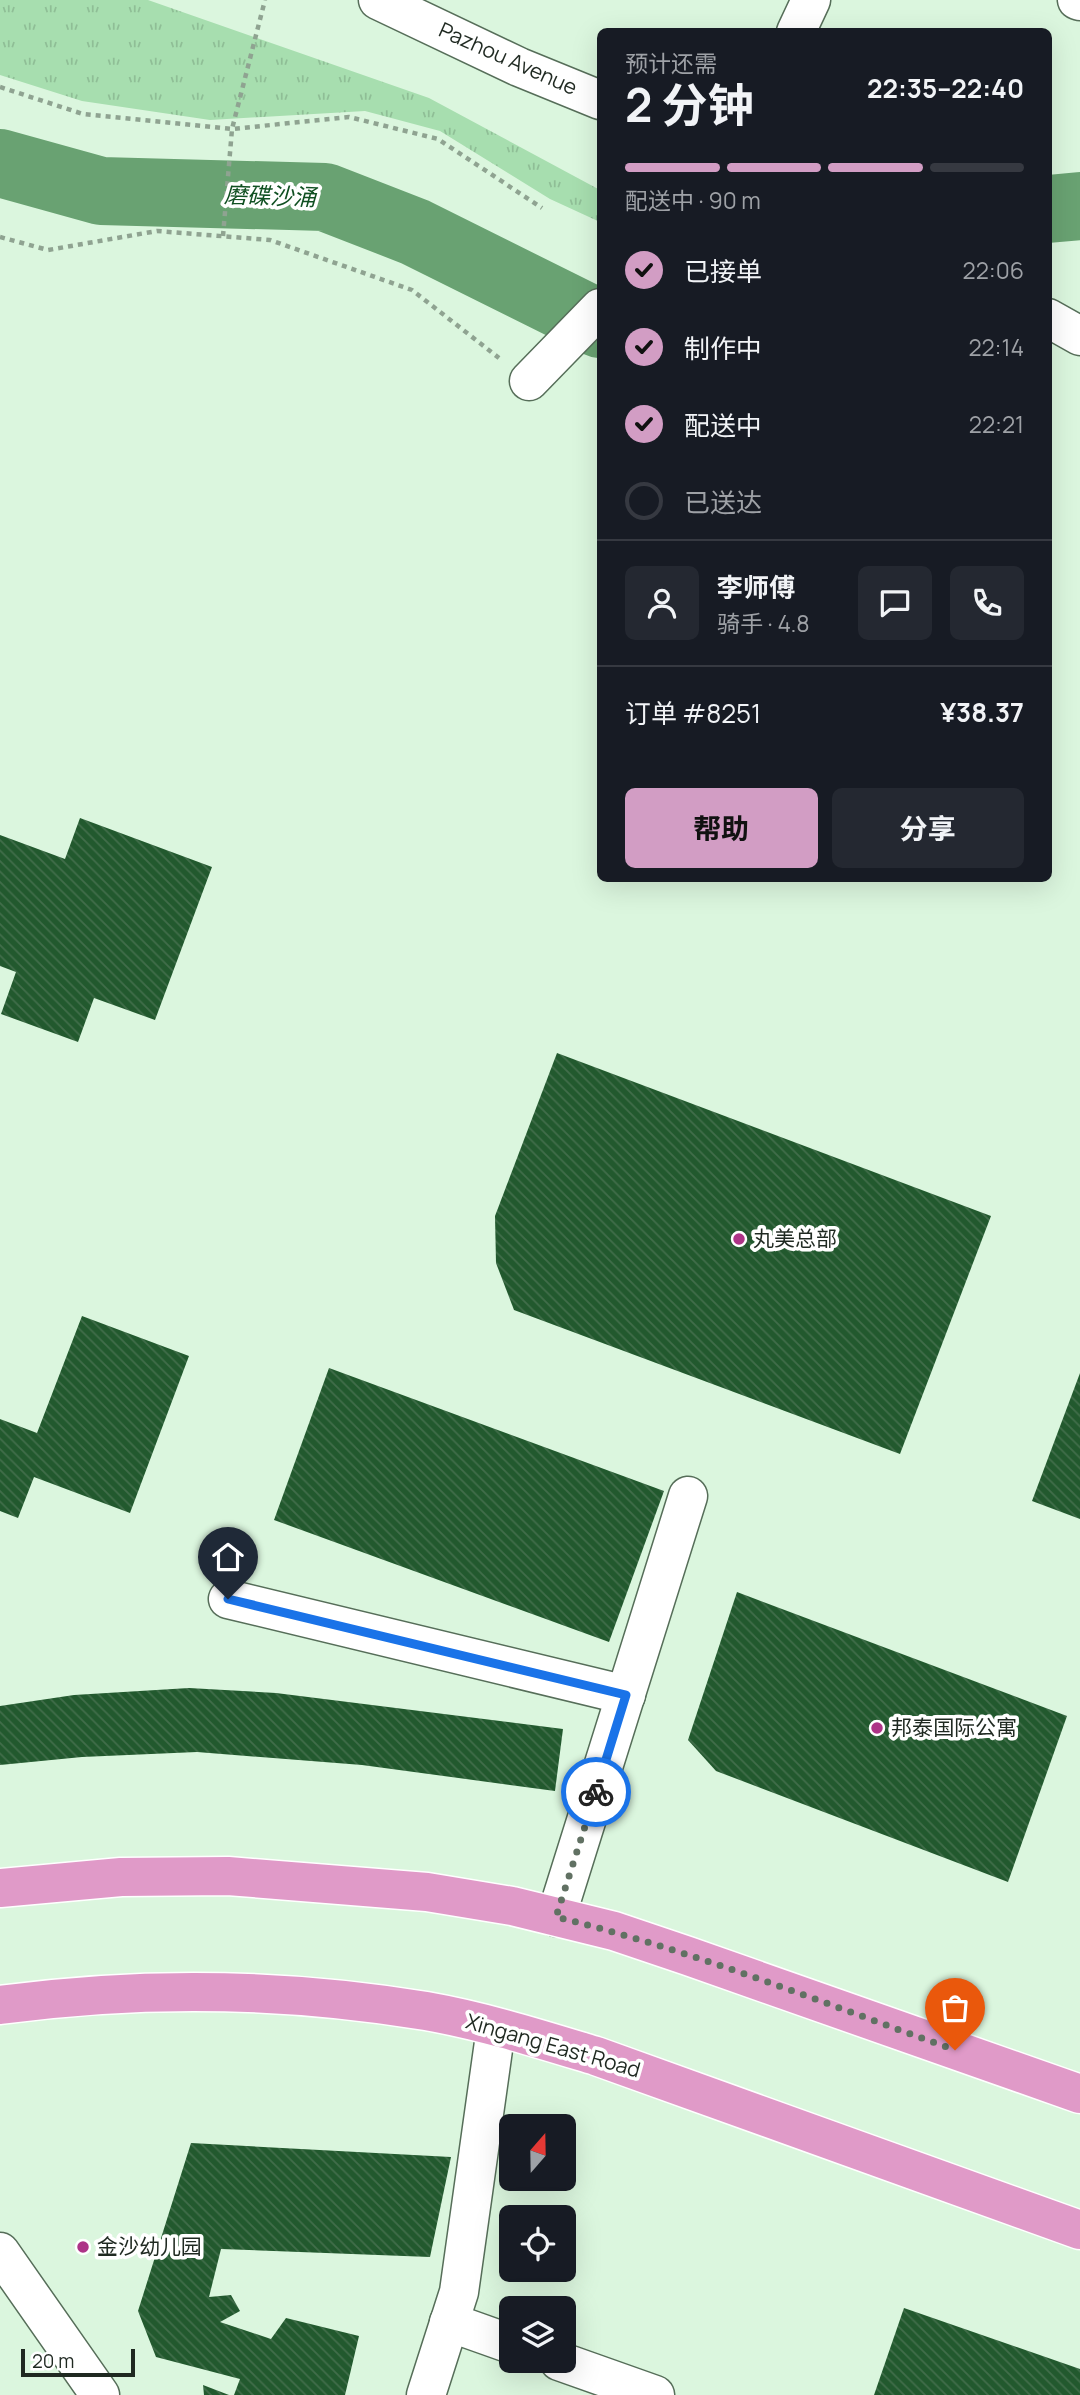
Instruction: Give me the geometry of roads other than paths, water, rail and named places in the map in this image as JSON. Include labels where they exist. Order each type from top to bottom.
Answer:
[{"type":"main road","points":[[0,1888],[121,1877],[228,1876],[427,1892],[512,1906],[614,1931],[1080,2094]]},
{"type":"main road","name":"Xingang East Road","points":[[0,2005],[102,1994],[213,1993],[339,2000],[427,2011],[596,2056],[1080,2231]]},
{"type":"street","name":"Pazhou Avenue","points":[[379,0],[519,67],[597,99]]},
{"type":"street","points":[[798,28],[811,0]]},
{"type":"street","points":[[530,382],[597,310]]},
{"type":"street","points":[[1052,320],[1080,336]]},
{"type":"street","points":[[556,1917],[688,1496]]},
{"type":"street","points":[[228,1599],[626,1695]]},
{"type":"street","points":[[426,2395],[459,2291],[496,2028]]},
{"type":"street","points":[[0,2252],[100,2395]]},
{"type":"street","points":[[449,2322],[499,2340]]},
{"type":"street","points":[[576,2367],[655,2395]]},
{"type":"waterway","name":"磨碟沙涌","points":[[0,163],[101,191],[325,197],[415,232],[597,323]]},
{"type":"waterway","name":"磨碟沙涌","points":[[1052,209],[1080,206]]},
{"type":"place","name":"丸美总部","points":[[739,1239]]},
{"type":"place","name":"邦泰国际公寓","points":[[877,1728]]},
{"type":"place","name":"金沙幼儿园","points":[[83,2247]]}]
